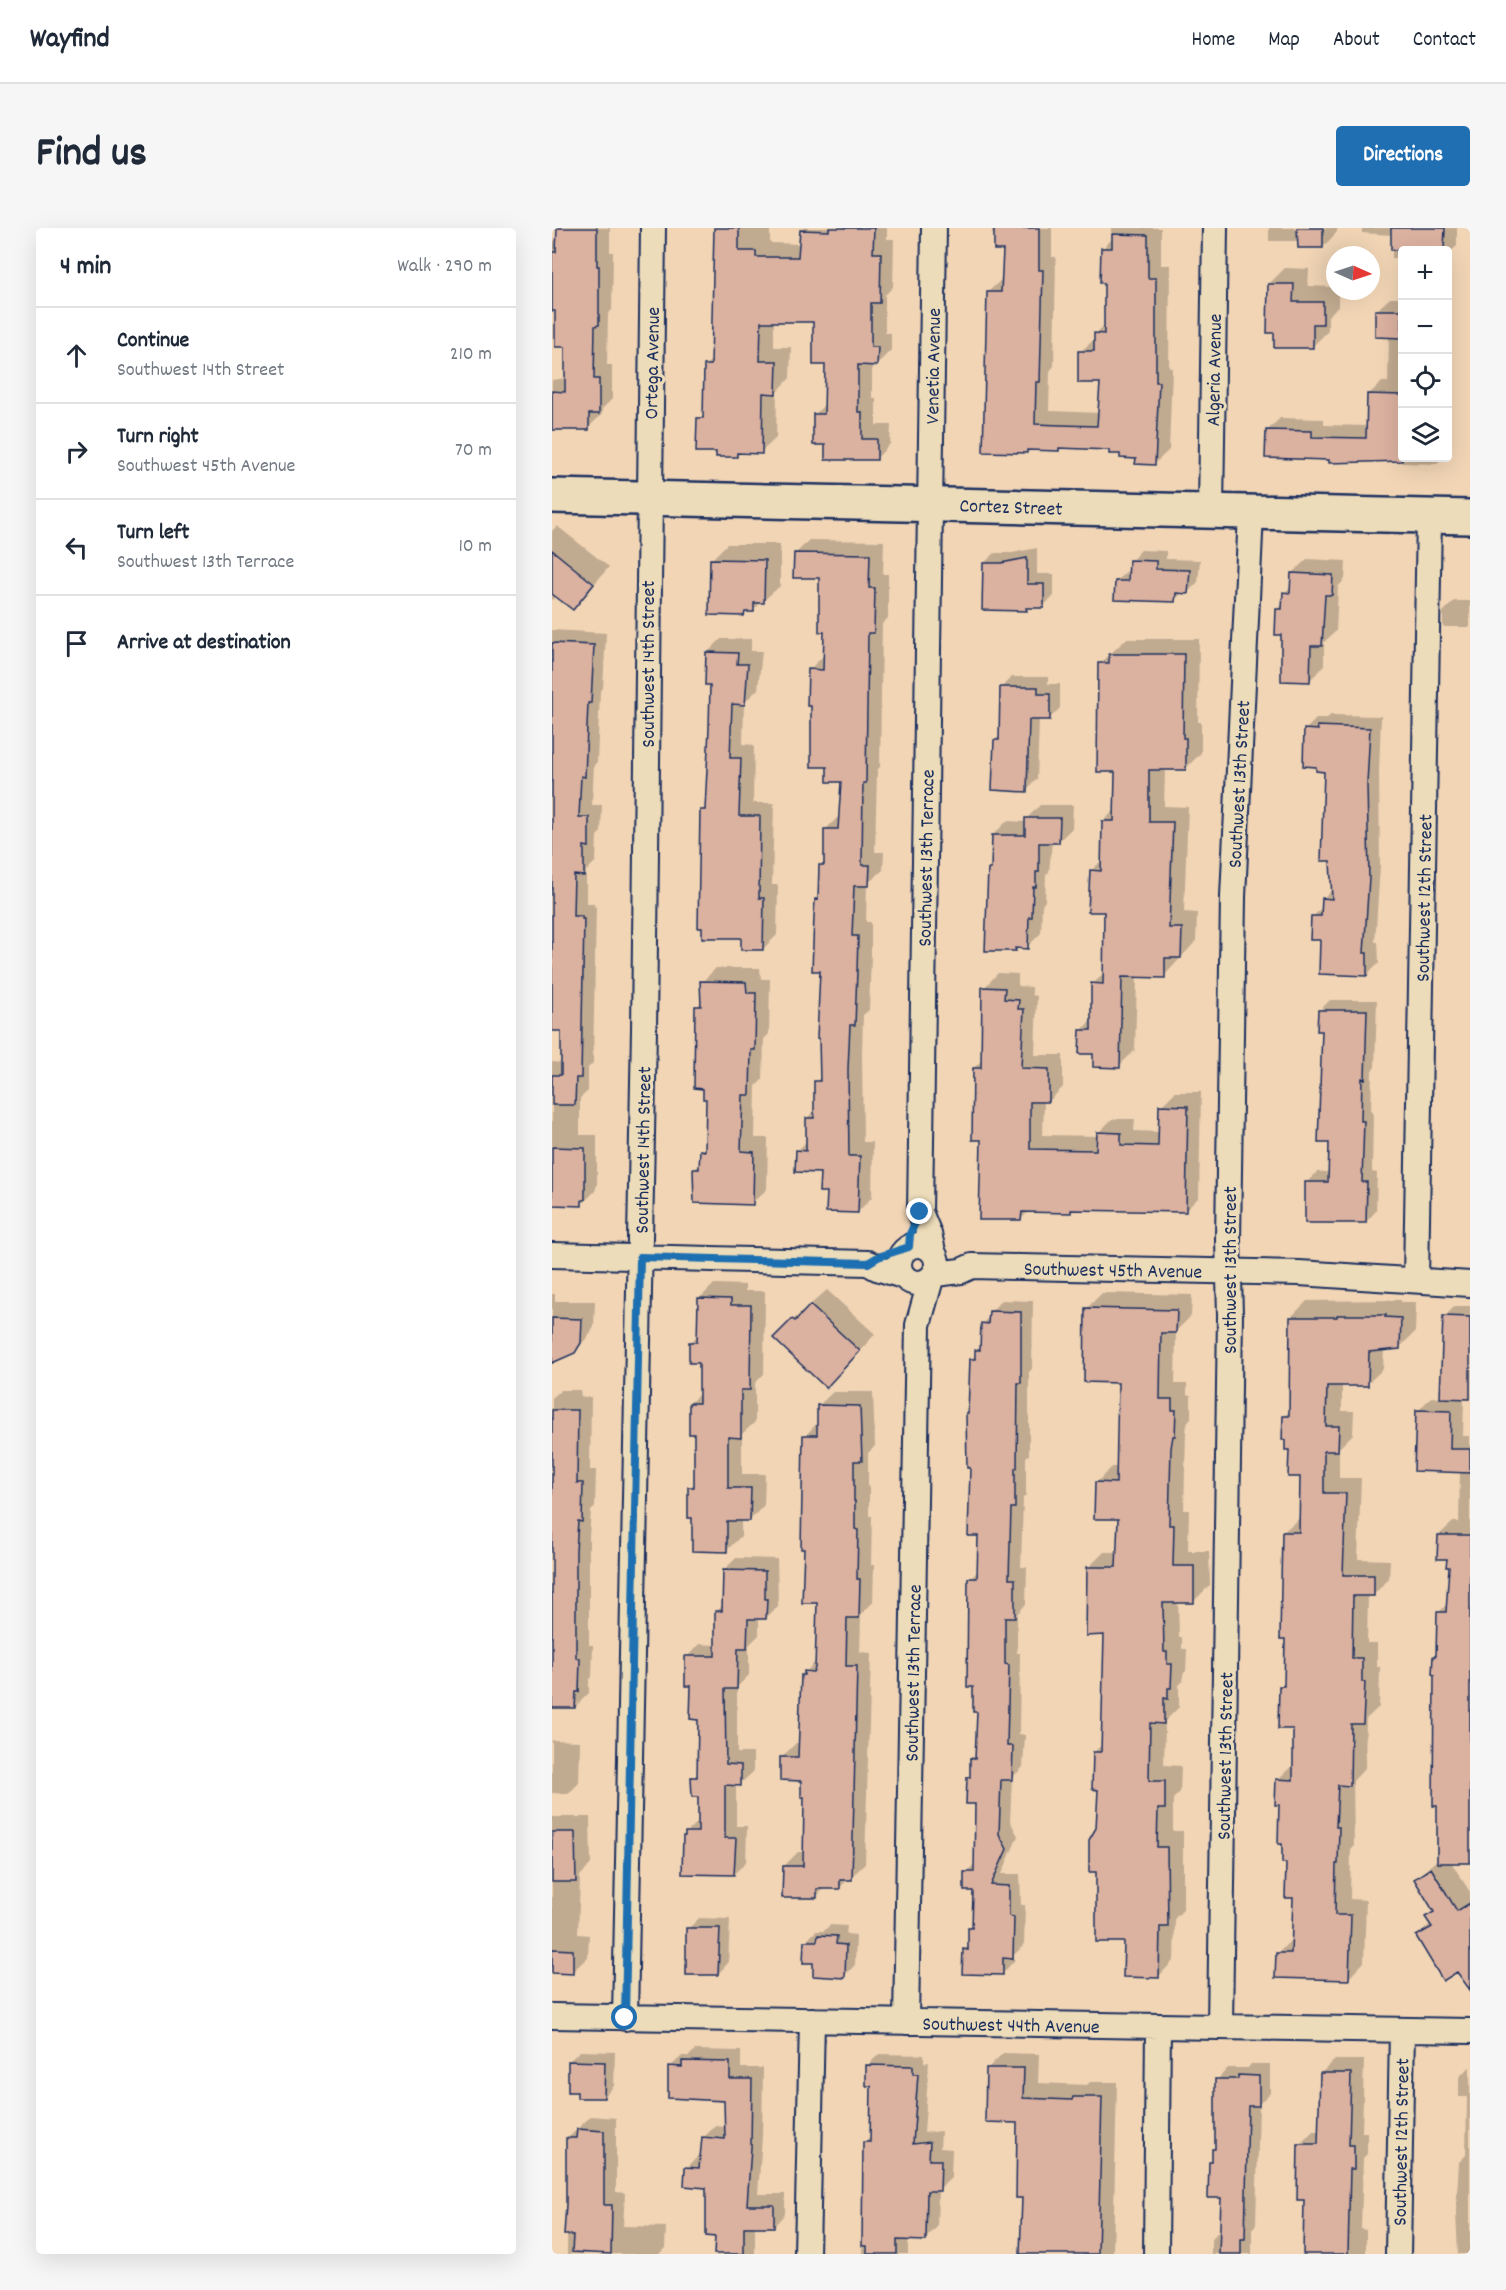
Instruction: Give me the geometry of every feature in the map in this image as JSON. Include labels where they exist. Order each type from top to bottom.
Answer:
[{"type":"street","name":"Ortega Avenue","points":[[649,499],[653,228]]},
{"type":"street","name":"Venetia Avenue","points":[[931,503],[934,228]]},
{"type":"street","name":"Algeria Avenue","points":[[1211,511],[1215,228]]},
{"type":"street","name":"Cortez Street","points":[[552,496],[1470,517]]},
{"type":"street","name":"Southwest 14th Street","points":[[625,2018],[645,1019],[649,499]]},
{"type":"street","name":"Southwest 13th Terrace","points":[[906,2022],[918,1325],[929,1234],[920,1212],[931,503]]},
{"type":"street","name":"Southwest 13th Street","points":[[1220,2027],[1233,897],[1251,513]]},
{"type":"street","name":"Southwest 12th Street","points":[[1416,1280],[1429,516]]},
{"type":"street","name":"Southwest 45th Avenue","points":[[552,1256],[868,1263],[905,1277]]},
{"type":"street","name":"Southwest 45th Avenue","points":[[868,1263],[878,1257],[925,1259],[961,1270],[972,1266],[1228,1272],[1470,1284]]},
{"type":"street","points":[[905,1277],[899,1262],[925,1259]]},
{"type":"street","name":"Southwest 13th Terrace","points":[[905,1277],[918,1325]]},
{"type":"street","name":"Southwest 44th Avenue","points":[[552,2016],[1470,2031]]},
{"type":"street","points":[[807,2254],[812,2020]]},
{"type":"street","points":[[1156,2254],[1158,2026]]},
{"type":"street","name":"Southwest 12th Street","points":[[1398,2254],[1402,2030]]},
{"type":"building","points":[[557,228],[597,228],[599,325],[595,326],[594,379],[599,379],[599,414],[589,414],[589,430],[552,430],[552,391],[565,392],[565,347],[555,347],[555,311],[552,311],[552,252],[556,252]]},
{"type":"building","points":[[714,228],[739,228],[739,251],[756,251],[756,257],[798,257],[800,230],[874,228],[873,253],[881,253],[880,303],[871,303],[871,347],[878,347],[877,366],[858,365],[858,412],[862,412],[862,439],[877,439],[877,460],[825,460],[825,445],[813,445],[813,414],[824,414],[825,365],[813,365],[813,322],[761,322],[760,361],[777,361],[776,394],[763,393],[762,454],[737,453],[737,457],[716,457],[716,452],[696,452],[697,418],[703,418],[704,365],[711,365]]},
{"type":"building","points":[[994,228],[1039,228],[1039,270],[1043,270],[1040,382],[1036,382],[1035,424],[1097,426],[1100,383],[1078,383],[1078,351],[1094,351],[1094,333],[1104,334],[1104,283],[1100,283],[1101,248],[1112,248],[1112,234],[1148,235],[1148,278],[1156,278],[1156,382],[1159,382],[1155,465],[1135,464],[1136,459],[1120,458],[1120,454],[1109,454],[1109,450],[1059,448],[1059,451],[1027,450],[1027,453],[983,452],[987,292],[1001,292],[1003,250],[994,250]]},
{"type":"building","points":[[1297,228],[1323,228],[1323,248],[1298,248]]},
{"type":"building","points":[[1391,228],[1445,228],[1444,246],[1398,246],[1398,250],[1391,250]]},
{"type":"building","points":[[1268,284],[1294,284],[1293,302],[1323,302],[1323,324],[1313,324],[1313,348],[1274,348],[1274,333],[1267,333]]},
{"type":"building","points":[[1375,310],[1398,310],[1398,338],[1375,337]]},
{"type":"building","points":[[1367,394],[1398,395],[1398,461],[1329,463],[1329,460],[1265,458],[1266,430],[1312,431],[1312,437],[1366,438]]},
{"type":"building","points":[[552,550],[594,584],[573,610],[552,594]]},
{"type":"building","points":[[794,553],[870,554],[869,588],[875,588],[874,633],[868,633],[866,783],[863,783],[862,865],[870,865],[869,886],[854,886],[852,936],[858,936],[857,971],[855,1025],[850,1025],[848,1069],[849,1156],[860,1156],[858,1213],[826,1212],[827,1192],[819,1192],[820,1173],[795,1172],[796,1150],[806,1151],[806,1118],[814,1118],[814,1081],[820,1081],[819,1039],[817,1038],[820,971],[812,971],[815,899],[818,900],[819,865],[824,865],[824,829],[838,829],[841,782],[827,782],[827,767],[811,767],[811,706],[807,706],[808,669],[823,670],[824,632],[819,632],[819,578],[793,578]]},
{"type":"building","points":[[1027,558],[1027,584],[1044,584],[1044,608],[1026,608],[1027,611],[982,610],[983,563],[1001,563]]},
{"type":"building","points":[[710,559],[765,560],[764,603],[754,603],[754,612],[745,612],[744,616],[709,615]]},
{"type":"building","points":[[1129,560],[1156,561],[1156,569],[1190,570],[1188,594],[1176,593],[1175,602],[1114,600],[1115,581],[1128,581]]},
{"type":"building","points":[[1291,573],[1333,575],[1332,595],[1325,595],[1322,646],[1311,646],[1310,682],[1281,681],[1281,635],[1275,635],[1276,609],[1282,609],[1283,592],[1290,593]]},
{"type":"building","points":[[552,643],[594,645],[591,703],[588,703],[585,777],[581,776],[579,817],[589,817],[589,847],[584,846],[584,876],[574,875],[573,916],[582,916],[584,919],[581,1078],[576,1078],[575,1105],[552,1105],[552,1075],[561,1075],[561,1031],[552,1031]]},
{"type":"building","points":[[706,652],[738,653],[737,664],[748,664],[745,705],[732,704],[730,758],[741,758],[739,816],[760,816],[759,898],[764,898],[763,950],[741,950],[741,938],[702,938],[702,928],[698,928],[700,810],[705,810],[709,728],[710,685],[705,685]]},
{"type":"building","points":[[1109,654],[1184,654],[1183,738],[1186,738],[1186,770],[1149,770],[1149,822],[1173,822],[1169,928],[1182,928],[1181,958],[1165,958],[1165,978],[1122,977],[1120,1068],[1093,1067],[1093,1054],[1079,1054],[1080,1030],[1091,1030],[1091,983],[1103,984],[1104,912],[1088,912],[1090,870],[1101,871],[1102,821],[1114,821],[1115,772],[1097,772],[1098,663],[1109,663]]},
{"type":"building","points":[[1000,687],[1038,687],[1038,694],[1050,694],[1050,720],[1029,720],[1027,792],[992,790],[994,740],[999,740]]},
{"type":"building","points":[[1317,726],[1370,728],[1367,784],[1369,878],[1364,953],[1367,953],[1367,976],[1319,974],[1320,940],[1310,940],[1311,916],[1321,916],[1322,898],[1332,899],[1330,861],[1321,861],[1324,772],[1316,771],[1316,767],[1303,766],[1304,729],[1318,730]]},
{"type":"building","points":[[1025,818],[1060,818],[1059,843],[1039,843],[1039,872],[1036,872],[1036,887],[1033,887],[1028,949],[985,951],[988,869],[991,869],[992,835],[1025,835]]},
{"type":"building","points":[[700,981],[746,982],[747,993],[756,993],[755,1050],[751,1050],[750,1095],[743,1095],[741,1151],[754,1152],[753,1205],[694,1203],[693,1169],[699,1169],[700,1150],[705,1151],[706,1099],[703,1099],[703,1089],[694,1088],[695,1006],[701,1006]]},
{"type":"building","points":[[982,987],[1005,988],[1004,999],[1019,1000],[1018,1009],[1024,1009],[1021,1068],[1049,1069],[1049,1102],[1030,1102],[1030,1149],[1096,1150],[1097,1132],[1121,1133],[1121,1145],[1158,1146],[1159,1105],[1188,1106],[1186,1212],[1071,1210],[1071,1213],[1022,1212],[1021,1220],[979,1220],[981,1140],[972,1140],[973,1068],[981,1068]]},
{"type":"building","points":[[1318,1010],[1367,1010],[1361,1121],[1364,1121],[1362,1182],[1367,1182],[1366,1223],[1305,1223],[1305,1182],[1328,1182],[1329,1143],[1318,1143],[1322,1031],[1317,1031]]},
{"type":"building","points":[[552,1147],[585,1148],[585,1200],[582,1200],[582,1206],[552,1205]]},
{"type":"building","points":[[698,1298],[731,1299],[731,1305],[751,1305],[750,1390],[741,1390],[741,1438],[728,1437],[728,1488],[751,1488],[750,1521],[727,1521],[727,1552],[692,1551],[692,1518],[688,1518],[688,1487],[694,1487],[694,1434],[689,1434],[689,1403],[699,1403],[699,1363],[689,1363],[689,1342],[697,1342]]},
{"type":"building","points":[[810,1305],[860,1351],[826,1388],[773,1338],[792,1319],[795,1321]]},
{"type":"building","points":[[1085,1308],[1177,1310],[1176,1333],[1161,1333],[1160,1399],[1172,1399],[1172,1410],[1176,1410],[1175,1436],[1173,1436],[1171,1448],[1169,1525],[1174,1525],[1173,1566],[1194,1566],[1194,1603],[1163,1603],[1164,1652],[1167,1652],[1167,1664],[1172,1664],[1171,1688],[1168,1688],[1168,1699],[1164,1698],[1164,1724],[1150,1723],[1149,1781],[1165,1781],[1165,1809],[1158,1809],[1157,1847],[1167,1847],[1168,1927],[1160,1927],[1159,1978],[1123,1977],[1124,1942],[1096,1942],[1096,1872],[1089,1872],[1089,1840],[1096,1828],[1098,1790],[1092,1789],[1093,1752],[1101,1752],[1104,1635],[1086,1636],[1087,1567],[1116,1567],[1118,1519],[1094,1519],[1095,1482],[1116,1483],[1118,1383],[1084,1382]]},
{"type":"building","points":[[989,1311],[1021,1312],[1021,1383],[1018,1383],[1017,1468],[1015,1468],[1015,1508],[1011,1508],[1009,1579],[1015,1579],[1015,1618],[1005,1618],[1005,1664],[1009,1665],[1007,1746],[1013,1746],[1012,1780],[1001,1780],[999,1834],[1007,1849],[991,1885],[1009,1886],[1009,1916],[1014,1917],[1013,1959],[1003,1958],[1003,1975],[962,1974],[963,1949],[968,1950],[968,1928],[972,1928],[973,1891],[964,1891],[964,1872],[974,1872],[975,1804],[966,1804],[970,1758],[975,1759],[977,1712],[973,1712],[973,1687],[967,1687],[968,1578],[977,1578],[978,1536],[968,1536],[970,1468],[967,1468],[966,1413],[968,1413],[970,1359],[975,1359],[975,1350],[980,1350],[981,1323],[988,1324]]},
{"type":"building","points":[[1337,1315],[1386,1315],[1385,1317],[1401,1318],[1400,1349],[1369,1352],[1368,1386],[1327,1386],[1326,1426],[1339,1426],[1338,1451],[1324,1451],[1324,1493],[1346,1493],[1343,1575],[1374,1575],[1374,1596],[1353,1596],[1352,1658],[1362,1658],[1362,1682],[1365,1682],[1363,1724],[1351,1724],[1350,1786],[1338,1785],[1336,1827],[1339,1827],[1335,1915],[1351,1915],[1349,1980],[1275,1978],[1276,1953],[1291,1953],[1293,1898],[1285,1898],[1286,1863],[1282,1863],[1282,1844],[1278,1844],[1279,1805],[1275,1805],[1276,1779],[1293,1780],[1293,1729],[1278,1729],[1279,1686],[1284,1686],[1285,1639],[1280,1639],[1282,1532],[1299,1532],[1300,1477],[1288,1477],[1289,1450],[1285,1450],[1285,1440],[1282,1440],[1283,1416],[1289,1416],[1290,1317],[1337,1317]]},
{"type":"building","points":[[1443,1316],[1470,1317],[1470,1399],[1440,1398]]},
{"type":"building","points":[[552,1318],[582,1319],[581,1343],[575,1353],[552,1363]]},
{"type":"building","points":[[817,1405],[860,1406],[862,1461],[854,1461],[855,1529],[858,1530],[857,1579],[860,1579],[859,1618],[847,1618],[846,1666],[857,1666],[852,1880],[840,1880],[840,1889],[817,1889],[817,1898],[782,1898],[783,1866],[803,1866],[804,1797],[801,1797],[801,1781],[780,1780],[780,1757],[798,1757],[801,1675],[804,1675],[804,1671],[813,1672],[815,1668],[817,1603],[802,1603],[804,1549],[801,1549],[803,1435],[817,1435]]},
{"type":"building","points":[[552,1410],[578,1410],[577,1483],[583,1483],[582,1522],[578,1521],[576,1551],[576,1658],[580,1659],[579,1692],[576,1692],[575,1708],[552,1708]]},
{"type":"building","points":[[1416,1410],[1451,1411],[1450,1449],[1470,1449],[1470,1473],[1414,1471]]},
{"type":"building","points":[[1438,1535],[1470,1535],[1470,1863],[1437,1863],[1437,1806],[1433,1806],[1434,1675],[1432,1674],[1433,1656],[1436,1656],[1437,1612],[1446,1612],[1449,1567],[1446,1567],[1447,1559],[1437,1559]]},
{"type":"building","points":[[723,1570],[765,1571],[765,1599],[767,1599],[766,1619],[748,1619],[747,1649],[738,1649],[737,1689],[725,1689],[726,1764],[741,1765],[741,1786],[725,1785],[725,1838],[736,1838],[734,1875],[682,1874],[683,1836],[685,1832],[698,1832],[698,1797],[692,1797],[691,1777],[697,1777],[698,1720],[690,1719],[691,1686],[685,1686],[685,1656],[715,1656],[715,1611],[722,1611]]},
{"type":"building","points":[[552,1832],[575,1832],[576,1882],[552,1882]]},
{"type":"building","points":[[1431,1868],[1457,1911],[1470,1903],[1470,1990],[1457,1972],[1443,1981],[1416,1936],[1432,1927],[1425,1917],[1434,1912],[1414,1879]]},
{"type":"building","points":[[686,1928],[720,1928],[718,1975],[686,1975]]},
{"type":"building","points":[[818,1935],[837,1936],[836,1944],[846,1945],[845,1978],[813,1976],[813,1963],[803,1963],[804,1941],[817,1941]]},
{"type":"building","points":[[552,1949],[573,1950],[573,1974],[552,1973]]},
{"type":"building","points":[[568,2061],[605,2062],[604,2098],[577,2098],[577,2092],[568,2092]]},
{"type":"building","points":[[682,2061],[730,2062],[730,2079],[752,2079],[747,2205],[774,2205],[774,2227],[744,2227],[744,2254],[714,2254],[715,2237],[706,2236],[706,2188],[684,2186],[685,2167],[699,2168],[702,2137],[725,2139],[724,2101],[668,2098],[668,2066],[682,2067]]},
{"type":"building","points":[[866,2065],[913,2066],[913,2074],[918,2074],[913,2144],[930,2142],[929,2160],[941,2160],[940,2191],[927,2191],[926,2241],[897,2240],[897,2254],[867,2254],[867,2246],[862,2246],[863,2142],[870,2142],[871,2086],[866,2086]]},
{"type":"building","points":[[986,2068],[1024,2068],[1023,2098],[1072,2100],[1073,2097],[1102,2097],[1098,2254],[1020,2254],[1022,2198],[1016,2198],[1017,2123],[985,2122]]},
{"type":"building","points":[[1320,2073],[1351,2073],[1349,2145],[1354,2145],[1354,2169],[1350,2169],[1348,2254],[1303,2254],[1304,2200],[1297,2200],[1298,2144],[1318,2144]]},
{"type":"building","points":[[1238,2075],[1259,2076],[1259,2106],[1248,2106],[1245,2239],[1241,2239],[1241,2254],[1219,2254],[1221,2198],[1208,2198],[1209,2162],[1212,2162],[1212,2149],[1215,2149],[1215,2079],[1238,2079]]},
{"type":"building","points":[[577,2129],[604,2131],[604,2205],[612,2205],[611,2254],[572,2252],[573,2235],[564,2235],[566,2138],[576,2138]]},
{"type":"route","points":[[625,2018],[640,1257],[868,1263],[878,1257],[909,1247],[910,1234],[920,1212]]}]
